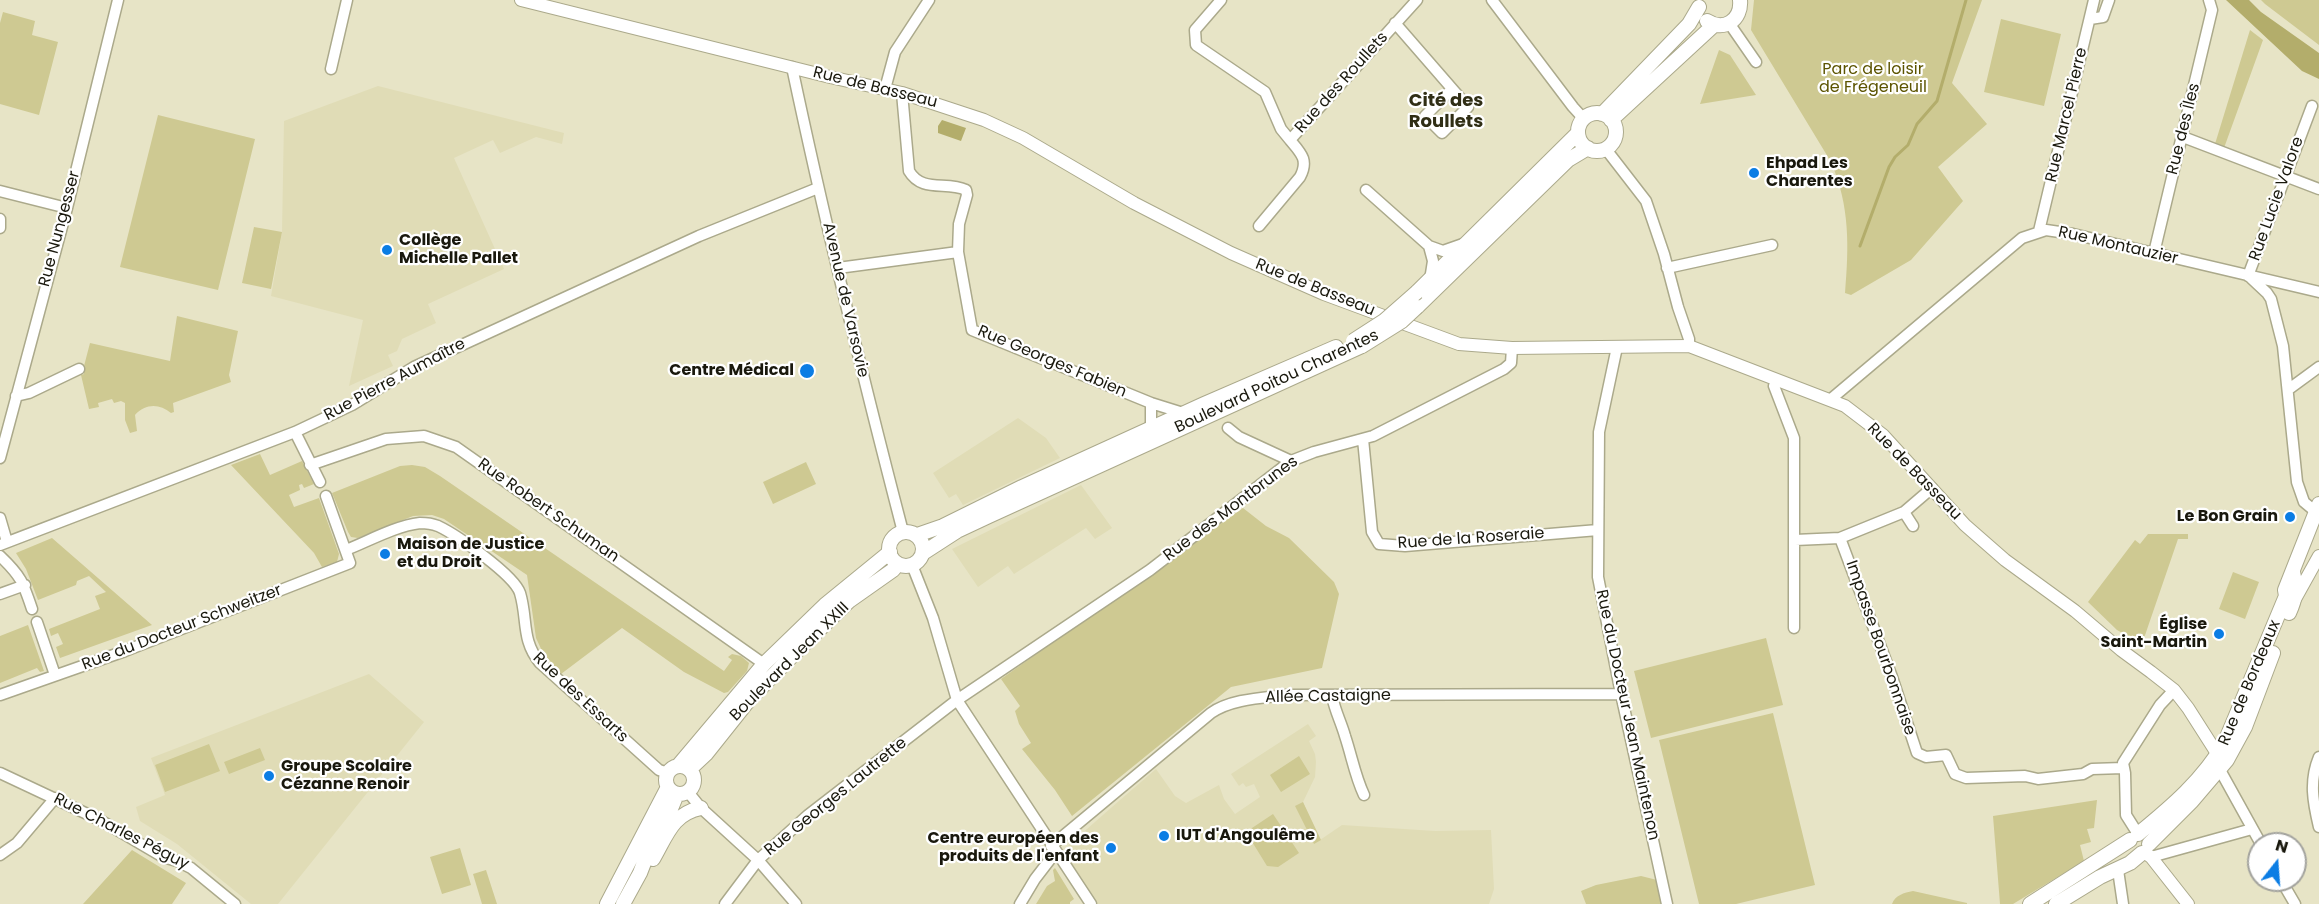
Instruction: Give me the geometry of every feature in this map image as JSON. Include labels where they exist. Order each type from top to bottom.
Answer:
[{"type":"main road","points":[[1607,117],[1713,25],[1729,24],[1738,14],[1740,0]]},
{"type":"main road","points":[[1607,117],[1689,24],[1699,4]]},
{"type":"main road","points":[[1699,4],[1703,18],[1713,25]]},
{"type":"main road","points":[[1592,113],[1607,117],[1615,135],[1613,141],[1605,148],[1593,150],[1587,148],[1578,134],[1583,118],[1592,113]]},
{"type":"main road","name":"Boulevard Poitou Charentes","points":[[910,534],[943,526],[1151,428],[1357,343],[1430,280],[1578,134]]},
{"type":"main road","name":"Boulevard Poitou Charentes","points":[[923,553],[957,531],[1402,321],[1568,160],[1587,148]]},
{"type":"main road","name":"Rue de Bordeaux","points":[[2030,904],[2134,837],[2170,808],[2218,755],[2230,733],[2272,634],[2286,597],[2285,590],[2318,508]]},
{"type":"main road","points":[[910,534],[923,543],[923,553],[917,562],[905,564],[890,552],[891,542],[910,534]]},
{"type":"main road","name":"Boulevard Jean XXIII","points":[[679,770],[764,664],[825,605],[890,552]]},
{"type":"main road","name":"Boulevard Jean XXIII","points":[[679,770],[706,754],[749,700],[849,601],[905,564]]},
{"type":"main road","points":[[2292,572],[2296,587],[2295,599]]},
{"type":"main road","name":"Rue de Bordeaux","points":[[2056,904],[2118,870],[2147,851],[2220,770],[2245,727],[2295,599]]},
{"type":"main road","points":[[606,904],[677,791],[695,781],[679,770],[666,780],[677,791]]},
{"type":"main road","points":[[623,904],[640,873],[652,842],[670,811],[677,791]]},
{"type":"main road","points":[[640,873],[650,864],[679,816],[689,810],[700,808]]},
{"type":"main road","points":[[2134,837],[2146,837],[2147,851]]},
{"type":"street","name":"Rue Nungesser","points":[[0,458],[67,208],[118,0]]},
{"type":"street","points":[[331,69],[347,0]]},
{"type":"street","name":"Rue de Basseau","points":[[521,0],[902,93],[984,120],[1023,138],[1170,223],[1286,278],[1459,344],[1512,348],[1689,346],[1845,405],[1883,435],[1965,525],[1997,553],[2075,611],[2121,651],[2174,690],[2218,755]]},
{"type":"street","points":[[885,89],[895,52],[930,0]]},
{"type":"street","points":[[1221,0],[1195,30],[1196,45],[1265,92],[1281,129],[1290,140]]},
{"type":"street","name":"Rue des Roullets","points":[[1259,226],[1304,168],[1304,156],[1290,140],[1417,0]]},
{"type":"street","points":[[1492,0],[1583,118]]},
{"type":"street","name":"Rue Marcel Pierre","points":[[2039,231],[2094,0]]},
{"type":"street","points":[[2090,19],[2103,17],[2109,0]]},
{"type":"street","name":"Rue des Îles","points":[[2154,253],[2212,10],[2210,2]]},
{"type":"street","points":[[1395,23],[1452,90]]},
{"type":"street","points":[[1729,24],[1756,62]]},
{"type":"street","name":"Avenue de Varsovie","points":[[792,67],[876,432],[910,534]]},
{"type":"street","points":[[838,268],[958,252],[958,224],[967,195],[966,190],[925,184],[914,179],[909,171],[902,93]]},
{"type":"street","name":"Rue Lucie Valore","points":[[2269,296],[2248,276],[2312,106]]},
{"type":"street","points":[[2183,137],[2319,189]]},
{"type":"street","points":[[1605,148],[1646,201],[1689,339],[1689,346]]},
{"type":"street","name":"Rue Pierre Aumaître","points":[[3,544],[295,432],[352,405],[414,367],[699,236],[818,188]]},
{"type":"street","points":[[1366,190],[1429,246],[1437,250],[1448,251],[1468,242]]},
{"type":"street","points":[[0,191],[67,208]]},
{"type":"street","points":[[0,219],[0,228]]},
{"type":"street","name":"Rue Montauzier","points":[[1831,399],[2022,238],[2039,231],[2073,234],[2319,292]]},
{"type":"street","points":[[1667,268],[1772,245]]},
{"type":"street","points":[[1429,246],[1433,261],[1430,280]]},
{"type":"street","name":"Rue Georges Fabien","points":[[958,252],[972,330],[1183,414]]},
{"type":"street","points":[[2275,282],[2269,296],[2283,346],[2299,493],[2306,505],[2318,508]]},
{"type":"street","name":"Rue du Docteur Jean Maintenon","points":[[1617,347],[1599,432],[1598,577],[1667,904]]},
{"type":"street","name":"Rue des Montbrunes","points":[[957,700],[1150,570],[1291,461],[1314,452],[1363,439],[1503,369],[1511,363],[1512,348]]},
{"type":"street","points":[[2289,389],[2319,368]]},
{"type":"street","points":[[16,396],[29,393],[79,369]]},
{"type":"street","points":[[1776,380],[1774,386],[1794,438],[1794,628]]},
{"type":"street","points":[[1151,403],[1151,428]]},
{"type":"street","points":[[1228,428],[1239,437],[1291,461]]},
{"type":"street","points":[[295,432],[320,482]]},
{"type":"street","name":"Rue Robert Schuman","points":[[310,465],[386,439],[424,436],[456,447],[764,664]]},
{"type":"street","name":"Rue de la Roseraie","points":[[1363,439],[1372,532],[1378,544],[1405,546],[1598,530]]},
{"type":"street","points":[[1795,540],[1840,538],[1904,512],[1932,488]]},
{"type":"street","points":[[326,495],[346,550]]},
{"type":"street","points":[[1904,512],[1913,525]]},
{"type":"street","points":[[0,518],[3,544]]},
{"type":"street","name":"Rue des Essarts","points":[[346,550],[420,523],[440,527],[509,576],[516,586],[521,601],[530,652],[540,663],[659,770],[679,770]]},
{"type":"street","name":"Impasse Bourbonnaise","points":[[1840,538],[1892,677],[1917,753],[1926,757],[1946,755],[1956,774],[1966,778],[2025,776],[2038,779],[2083,774],[2092,769],[2123,768]]},
{"type":"street","name":"Rue du Docteur Schweitzer","points":[[0,695],[125,651],[350,563],[346,550]]},
{"type":"street","points":[[0,556],[17,571],[25,585],[32,609]]},
{"type":"street","points":[[2295,599],[2319,556]]},
{"type":"street","points":[[905,564],[933,618],[957,700],[1091,904]]},
{"type":"street","points":[[2292,572],[2308,575]]},
{"type":"street","points":[[0,594],[25,585]]},
{"type":"street","points":[[37,622],[55,675]]},
{"type":"street","points":[[2134,837],[2126,815],[2126,773],[2123,768],[2126,758],[2160,705],[2174,690]]},
{"type":"street","name":"Allée Castaigne","points":[[1020,904],[1053,849],[1217,708],[1265,697],[1286,695],[1621,694]]},
{"type":"street","points":[[1332,696],[1356,778],[1364,795]]},
{"type":"street","name":"Rue Georges Lautrette","points":[[725,904],[758,860],[807,816],[957,700]]},
{"type":"street","points":[[2319,757],[2315,767],[2312,797],[2319,827]]},
{"type":"street","points":[[2220,770],[2254,832]]},
{"type":"street","name":"Rue Charles Péguy","points":[[0,773],[100,820],[163,857],[190,868],[235,904]]},
{"type":"street","points":[[677,791],[700,808],[758,860],[796,904]]},
{"type":"street","points":[[0,855],[17,843],[55,798]]},
{"type":"street","points":[[2188,904],[2147,851],[2252,829]]},
{"type":"street","points":[[2118,870],[2123,904]]},
{"type":"shaded area","points":[[2226,0],[2249,0],[2261,12],[2319,53],[2319,79],[2302,71]]},
{"type":"shaded area","name":"Collège Michelle Pallet","points":[[378,86],[564,133],[562,144],[536,137],[500,153],[493,140],[454,158],[504,269],[428,304],[436,323],[402,339],[397,351],[388,355],[393,366],[349,386],[363,320],[271,296],[282,232],[284,121]]},
{"type":"shaded area","points":[[942,120],[966,128],[961,141],[938,133],[938,126]]},
{"type":"shaded area","points":[[1018,418],[1046,438],[1060,458],[963,505],[956,494],[949,498],[933,473]]},
{"type":"shaded area","points":[[1081,485],[1112,528],[1095,539],[1086,528],[1014,574],[1008,566],[978,587],[952,549]]},
{"type":"shaded area","name":"Groupe Scolaire Cézanne Renoir","points":[[369,674],[424,722],[278,904],[251,904],[177,844],[140,821],[136,807],[165,795],[151,758]]},
{"type":"shaded area","name":"IUT d'Angoulême","points":[[1308,724],[1316,736],[1309,741],[1316,762],[1315,777],[1303,802],[1320,840],[1342,825],[1435,831],[1491,830],[1494,889],[1489,904],[1098,904],[1062,851],[1156,769],[1175,796],[1186,803],[1219,785],[1224,799],[1235,814],[1260,797],[1254,784],[1246,787],[1243,783],[1239,786],[1231,774]]},
{"type":"green space","name":"Parc de loisir de Frégeneuil","points":[[1754,0],[1982,0],[1952,83],[1987,124],[1938,167],[1963,201],[1911,260],[1851,295],[1845,293],[1847,227],[1837,178],[1831,162],[1751,30]]},
{"type":"green space","points":[[2261,0],[2319,0],[2319,45],[2265,4]]},
{"type":"green space","points":[[3,12],[35,21],[32,35],[58,42],[39,115],[0,104],[0,23]]},
{"type":"green space","points":[[2001,19],[2061,34],[2044,106],[1984,92]]},
{"type":"green space","points":[[2250,30],[2263,40],[2224,148],[2215,144]]},
{"type":"green space","points":[[1719,50],[1730,55],[1756,95],[1700,104]]},
{"type":"green space","points":[[158,115],[255,139],[218,290],[120,267]]},
{"type":"green space","points":[[254,227],[282,232],[271,289],[242,283]]},
{"type":"green space","points":[[177,316],[238,331],[229,375],[231,382],[173,403],[174,412],[171,413],[157,406],[139,411],[135,415],[137,431],[130,433],[125,420],[125,403],[121,401],[114,403],[112,399],[98,403],[99,407],[89,409],[81,375],[84,374],[90,343],[170,361]]},
{"type":"green space","points":[[260,454],[270,475],[302,461],[314,484],[304,488],[302,484],[299,485],[300,490],[289,495],[294,507],[319,498],[339,554],[337,562],[322,567],[314,553],[231,465]]},
{"type":"green space","points":[[806,462],[816,484],[773,504],[763,482]]},
{"type":"green space","points":[[400,466],[425,467],[440,476],[724,671],[732,660],[728,657],[732,654],[741,656],[749,663],[747,671],[728,692],[724,693],[684,672],[622,628],[561,674],[543,653],[536,638],[527,575],[444,519],[432,515],[413,516],[358,538],[351,537],[332,493]]},
{"type":"green space","points":[[1243,508],[1266,526],[1289,538],[1334,582],[1339,594],[1322,668],[1231,687],[1072,816],[1055,790],[1022,749],[1031,743],[1019,724],[1015,711],[1020,706],[1001,679]]},
{"type":"green space","points":[[2148,534],[2188,534],[2188,539],[2178,539],[2142,644],[2117,630],[2088,602],[2135,540],[2140,544]]},
{"type":"green space","points":[[52,538],[152,625],[60,658],[56,647],[63,644],[58,633],[51,636],[49,629],[100,609],[95,596],[106,592],[89,576],[77,581],[76,585],[38,600],[26,569],[16,553]]},
{"type":"green space","points":[[2233,572],[2259,582],[2245,619],[2219,609]]},
{"type":"green space","points":[[28,625],[44,671],[40,672],[37,668],[0,683],[0,636]]},
{"type":"green space","points":[[1766,638],[1783,705],[1651,738],[1634,671]]},
{"type":"green space","points":[[1773,713],[1815,885],[1736,904],[1699,904],[1659,740]]},
{"type":"green space","points":[[209,744],[220,771],[165,792],[155,765]]},
{"type":"green space","points":[[260,748],[265,760],[229,774],[224,762]]},
{"type":"green space","points":[[1299,756],[1310,774],[1281,792],[1270,775]]},
{"type":"green space","points":[[2097,800],[2094,828],[2087,829],[2091,842],[2080,845],[2084,861],[2013,904],[2000,904],[1993,816]]},
{"type":"green space","points":[[1303,802],[1321,840],[1314,844],[1295,806]]},
{"type":"green space","points":[[1273,814],[1299,853],[1278,867],[1267,866],[1246,832]]},
{"type":"green space","points":[[460,848],[471,885],[442,894],[430,857]]},
{"type":"green space","points":[[132,850],[186,883],[172,904],[83,904]]},
{"type":"green space","points":[[1055,868],[1074,899],[1070,904],[1036,904],[1047,886],[1055,881],[1053,870]]},
{"type":"green space","points":[[486,870],[497,904],[482,904],[473,874]]},
{"type":"green space","points":[[1641,876],[1657,880],[1662,904],[1586,904],[1581,891],[1596,885]]},
{"type":"green space","points":[[1913,891],[1967,904],[1892,904],[1898,896]]},
{"type":"waterway","points":[[1860,246],[1889,167],[1895,157],[1908,145],[1917,124],[1937,101],[1966,0]]},
{"type":"place","name":"Ehpad Les Charentes","points":[[1754,173]]},
{"type":"place","name":"Collège Michelle Pallet","points":[[387,250]]},
{"type":"place","name":"Centre Médical","points":[[807,371]]},
{"type":"place","name":"Le Bon Grain","points":[[2290,517]]},
{"type":"place","name":"Maison de Justice et du Droit","points":[[385,554]]},
{"type":"place","name":"Église Saint-Martin","points":[[2219,634]]},
{"type":"place","name":"Groupe Scolaire Cézanne Renoir","points":[[269,776]]},
{"type":"place","name":"IUT d'Angoulême","points":[[1164,836]]},
{"type":"place","name":"Centre européen des produits de l'enfant","points":[[1111,848]]},
{"type":"district","name":"Cité des Roullets","points":[[1446,111]]}]
